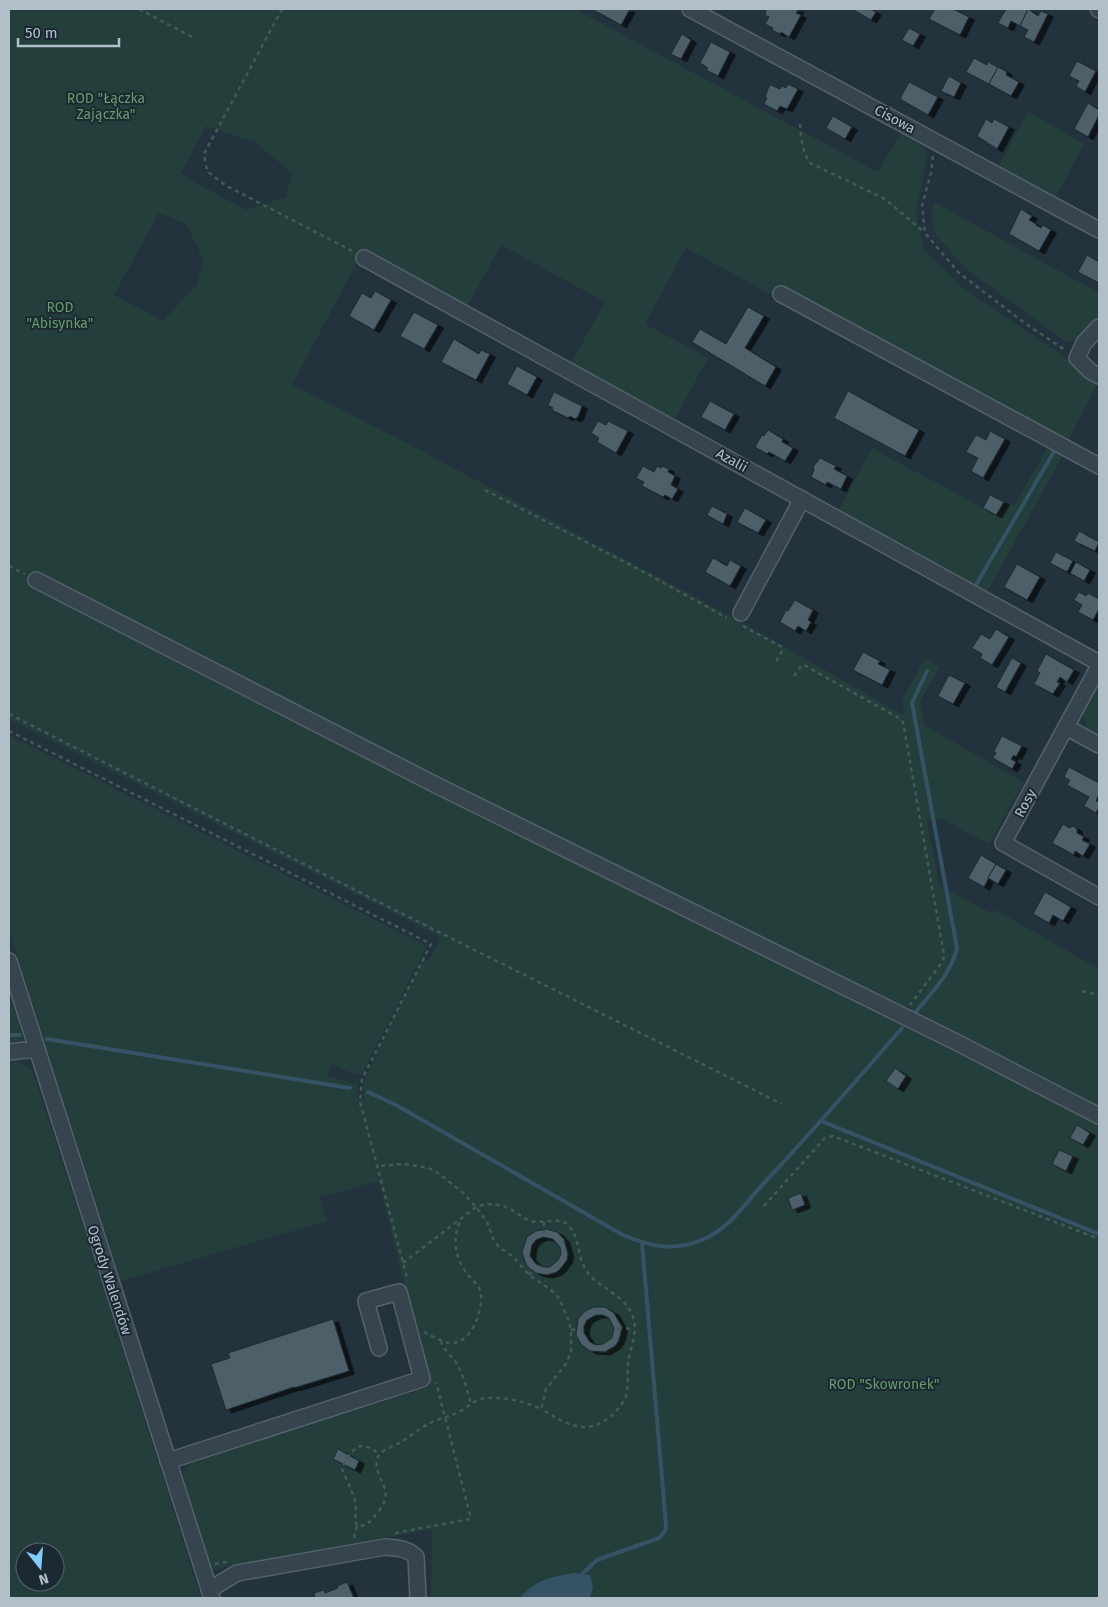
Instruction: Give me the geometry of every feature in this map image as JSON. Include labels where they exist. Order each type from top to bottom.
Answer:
[{"type":"street","name":"Cisowa","points":[[690,9],[1099,230]]},
{"type":"street","name":"Azalii","points":[[364,258],[1099,664]]},
{"type":"street","points":[[781,294],[1099,466]]},
{"type":"street","points":[[1099,327],[1084,343],[1077,358],[1090,371],[1099,376]]},
{"type":"street","points":[[738,620],[802,499]]},
{"type":"street","points":[[36,580],[447,790],[902,1017],[958,1043],[1099,1116]]},
{"type":"street","name":"Rosy","points":[[1099,664],[1004,843],[1099,897]]},
{"type":"street","points":[[1066,727],[1099,745]]},
{"type":"street","name":"Ogrody Walendów","points":[[9,961],[211,1594]]},
{"type":"street","points":[[9,1052],[37,1050]]},
{"type":"street","points":[[168,1461],[422,1380],[399,1292],[366,1301],[379,1348]]},
{"type":"street","points":[[211,1594],[237,1573],[385,1547],[405,1550],[416,1557],[418,1598]]},
{"type":"path","points":[[139,9],[196,39]]},
{"type":"path","points":[[282,9],[204,154],[207,171],[225,185],[364,258]]},
{"type":"path","points":[[800,124],[802,144],[805,155],[810,163],[884,199],[925,233],[958,273],[1026,324],[1077,358]]},
{"type":"path","points":[[925,233],[922,204],[931,173],[933,158],[932,140]]},
{"type":"path","points":[[486,490],[738,620],[782,648],[782,653],[774,665]]},
{"type":"path","points":[[9,566],[36,580]]},
{"type":"path","points":[[794,676],[801,666],[804,665],[903,722],[944,955],[943,961],[902,1017]]},
{"type":"path","points":[[9,714],[782,1104]]},
{"type":"path","points":[[9,731],[431,944],[362,1079],[360,1102],[408,1282]]},
{"type":"path","points":[[1082,991],[1099,995]]},
{"type":"path","points":[[764,1206],[825,1138],[832,1136],[1099,1239]]},
{"type":"path","points":[[377,1166],[405,1164],[434,1170],[461,1191],[476,1206],[487,1222],[493,1239],[499,1247],[512,1256],[528,1275],[558,1298],[571,1330],[571,1352],[566,1364],[546,1389],[541,1409]]},
{"type":"path","points":[[357,1526],[363,1526],[369,1522],[386,1499],[376,1463],[379,1455],[384,1450],[408,1439],[432,1422],[458,1412],[484,1398],[512,1399],[541,1409],[563,1422],[580,1427],[591,1427],[601,1424],[614,1414],[626,1396],[628,1364],[634,1329],[630,1310],[618,1297],[595,1281],[585,1270],[574,1232],[567,1223],[552,1220],[532,1222],[525,1220],[514,1210],[500,1205],[481,1204],[403,1263]]},
{"type":"path","points":[[424,1339],[421,1330],[441,1341],[452,1343],[461,1341],[469,1333],[477,1318],[481,1304],[481,1293],[460,1263],[455,1250],[456,1228],[461,1218]]},
{"type":"path","points":[[544,1222],[544,1233]]},
{"type":"path","points":[[528,1275],[534,1268]]},
{"type":"path","points":[[618,1328],[634,1329]]},
{"type":"path","points":[[571,1330],[579,1329]]},
{"type":"path","points":[[441,1341],[442,1346],[453,1357],[459,1367],[471,1404]]},
{"type":"path","points":[[391,1533],[470,1519],[434,1374]]},
{"type":"path","points":[[363,1538],[353,1540],[357,1526],[354,1518],[356,1506],[342,1469],[352,1451],[360,1446],[372,1448],[379,1455]]},
{"type":"path","points":[[201,1566],[230,1561]]},
{"type":"green space","points":[[9,9],[575,9],[878,172],[900,134],[925,147],[927,153],[916,214],[924,249],[963,288],[1099,380],[1068,441],[775,297],[686,248],[645,324],[708,358],[675,419],[571,363],[605,302],[501,245],[467,307],[363,251],[292,385],[407,443],[720,610],[905,716],[902,700],[925,658],[940,667],[920,701],[924,725],[1024,782],[989,844],[940,818],[927,820],[939,885],[991,913],[994,909],[1099,969],[1099,1598],[431,1598],[432,1529],[209,1570],[183,1475],[190,1463],[429,1387],[379,1181],[320,1197],[327,1221],[121,1281],[9,930],[9,735],[427,946],[361,1076],[331,1065],[327,1076],[358,1084],[357,1098],[364,1100],[364,1081],[403,997],[421,964],[423,961],[429,960],[441,937],[9,719]],"holes":[[[206,126],[255,142],[292,173],[286,197],[246,210],[181,173]],[[159,213],[186,224],[204,261],[196,286],[163,321],[114,295]]]},
{"type":"green space","points":[[1028,111],[1084,144],[1055,199],[998,167]]},
{"type":"green space","points":[[934,202],[1099,293],[1099,318],[1077,339],[1068,343],[966,269],[936,235],[931,219]]},
{"type":"green space","points":[[1049,445],[1067,454],[1062,457],[986,594],[956,578],[957,574],[839,510],[872,448],[996,515],[1004,502],[1014,506]]},
{"type":"green space","points":[[1099,685],[1099,736],[1087,730],[1083,715]]},
{"type":"green space","points":[[9,993],[25,1044],[9,1046]]},
{"type":"green space","points":[[19,1061],[32,1070],[88,1240],[201,1598],[9,1598],[9,1063]]},
{"type":"water","points":[[574,1573],[590,1575],[593,1587],[590,1598],[520,1598],[538,1583]]},
{"type":"building","points":[[592,9],[630,9],[621,25]]},
{"type":"building","points":[[766,9],[799,9],[796,13],[801,15],[789,37],[781,32],[780,34],[772,30],[773,28],[765,24],[769,17],[765,15]]},
{"type":"building","points":[[852,9],[870,9],[876,12],[871,20]]},
{"type":"building","points":[[935,9],[953,9],[969,17],[960,35],[929,19]]},
{"type":"building","points":[[1006,9],[1028,9],[1020,26],[1011,21],[1008,28],[998,23]]},
{"type":"building","points":[[1028,9],[1038,16],[1041,11],[1048,14],[1034,42],[1024,37],[1028,30],[1020,26]]},
{"type":"building","points":[[909,28],[920,34],[913,46],[902,40]]},
{"type":"building","points":[[682,34],[691,40],[681,59],[671,54]]},
{"type":"building","points":[[711,42],[730,52],[718,76],[706,70],[708,68],[700,63]]},
{"type":"building","points":[[974,58],[987,65],[988,62],[998,67],[989,84],[966,72]]},
{"type":"building","points":[[1077,61],[1096,71],[1085,92],[1076,86],[1079,81],[1069,76]]},
{"type":"building","points":[[998,67],[1007,72],[1006,75],[1019,82],[1011,96],[989,84]]},
{"type":"building","points":[[949,76],[961,83],[954,97],[941,91]]},
{"type":"building","points":[[909,82],[938,97],[928,115],[900,99]]},
{"type":"building","points":[[788,84],[798,89],[787,109],[780,106],[777,111],[764,104],[769,86],[780,89],[782,86],[786,88]]},
{"type":"building","points":[[1088,103],[1099,110],[1099,115],[1088,137],[1074,129]]},
{"type":"building","points":[[833,116],[852,127],[845,139],[826,128]]},
{"type":"building","points":[[986,119],[992,123],[994,119],[1009,127],[997,149],[977,136]]},
{"type":"building","points":[[1021,209],[1032,216],[1029,220],[1036,225],[1041,228],[1043,225],[1051,230],[1039,251],[1009,234]]},
{"type":"building","points":[[1087,255],[1099,262],[1099,283],[1078,272]]},
{"type":"building","points":[[375,291],[391,300],[374,330],[349,316],[362,293],[371,298]]},
{"type":"building","points":[[748,307],[764,316],[745,348],[776,367],[765,386],[692,342],[700,329],[726,344]]},
{"type":"building","points":[[414,312],[438,325],[424,349],[400,336]]},
{"type":"building","points":[[454,339],[479,354],[481,350],[490,354],[476,380],[441,362]]},
{"type":"building","points":[[517,366],[537,377],[527,395],[507,384]]},
{"type":"building","points":[[848,391],[919,430],[905,456],[834,418]]},
{"type":"building","points":[[554,392],[582,406],[578,417],[575,419],[570,416],[568,418],[552,410],[553,408],[548,405]]},
{"type":"building","points":[[710,401],[734,414],[725,430],[701,417]]},
{"type":"building","points":[[598,421],[606,425],[608,421],[628,431],[616,453],[597,442],[599,438],[591,433]]},
{"type":"building","points":[[768,430],[783,439],[782,442],[793,448],[785,461],[755,447],[762,435],[764,436]]},
{"type":"building","points":[[990,431],[1005,439],[983,478],[971,471],[978,458],[966,452],[976,435],[986,440]]},
{"type":"building","points":[[820,458],[836,466],[834,469],[847,476],[841,489],[827,482],[826,485],[811,477],[814,470],[813,467]]},
{"type":"building","points":[[643,466],[654,472],[657,466],[669,469],[668,472],[675,476],[671,485],[678,489],[672,499],[665,495],[663,497],[642,486],[644,482],[636,478]]},
{"type":"building","points":[[990,495],[1004,502],[996,515],[983,508]]},
{"type":"building","points":[[712,506],[727,514],[723,524],[707,515]]},
{"type":"building","points":[[745,508],[766,520],[758,533],[737,522]]},
{"type":"building","points":[[1079,531],[1099,542],[1095,551],[1074,541]]},
{"type":"building","points":[[1056,552],[1073,561],[1067,572],[1050,563]]},
{"type":"building","points":[[713,558],[727,566],[730,560],[741,566],[730,586],[705,572]]},
{"type":"building","points":[[1076,562],[1090,570],[1084,581],[1070,573]]},
{"type":"building","points":[[1017,564],[1040,577],[1027,600],[1004,587]]},
{"type":"building","points":[[1079,592],[1086,596],[1088,593],[1099,599],[1099,609],[1093,620],[1078,612],[1082,605],[1074,600]]},
{"type":"building","points":[[795,600],[813,610],[808,620],[811,622],[806,631],[798,626],[795,631],[780,622],[786,610],[788,611]]},
{"type":"building","points":[[996,629],[1009,637],[992,665],[980,658],[982,654],[972,648],[981,634],[990,639]]},
{"type":"building","points":[[863,652],[880,661],[878,664],[890,670],[882,685],[853,670]]},
{"type":"building","points":[[1046,654],[1074,670],[1067,682],[1060,677],[1057,682],[1060,683],[1053,694],[1034,684],[1040,673],[1037,671]]},
{"type":"building","points":[[1012,658],[1021,663],[1005,692],[996,687]]},
{"type":"building","points":[[949,675],[965,683],[953,704],[938,696]]},
{"type":"building","points":[[1002,736],[1022,746],[1016,757],[1014,755],[1011,759],[1016,762],[1012,769],[993,758],[996,753],[994,751]]},
{"type":"building","points":[[1069,767],[1099,783],[1099,794],[1096,801],[1099,802],[1099,807],[1096,813],[1084,806],[1089,797],[1067,785],[1070,780],[1064,777]]},
{"type":"building","points":[[1063,824],[1069,828],[1073,826],[1077,829],[1077,833],[1084,837],[1082,840],[1090,844],[1083,856],[1075,851],[1074,855],[1052,843]]},
{"type":"building","points":[[981,855],[996,864],[984,887],[968,878]]},
{"type":"building","points":[[996,864],[1006,870],[998,884],[988,878]]},
{"type":"building","points":[[1045,892],[1071,907],[1063,921],[1053,915],[1049,923],[1033,914]]},
{"type":"building","points":[[895,1068],[906,1076],[898,1089],[886,1081]]},
{"type":"building","points":[[1077,1125],[1090,1133],[1083,1145],[1070,1138]]},
{"type":"building","points":[[1059,1150],[1073,1156],[1066,1171],[1052,1164]]},
{"type":"building","points":[[801,1193],[805,1205],[792,1210],[788,1198]]},
{"type":"building","points":[[546,1229],[557,1232],[564,1239],[568,1254],[567,1260],[557,1272],[547,1275],[536,1273],[525,1262],[522,1252],[527,1237],[536,1231]],"holes":[[[543,1237],[553,1239],[560,1247],[561,1254],[558,1260],[550,1267],[536,1264],[530,1256],[532,1245],[536,1240]]]},
{"type":"building","points":[[594,1307],[605,1307],[614,1313],[622,1327],[620,1337],[615,1346],[605,1352],[590,1351],[581,1344],[576,1335],[578,1319],[585,1311]],"holes":[[[596,1315],[603,1315],[609,1318],[614,1328],[612,1338],[603,1344],[596,1345],[590,1342],[584,1333],[584,1326],[587,1320]]]},
{"type":"building","points":[[333,1319],[349,1371],[226,1410],[211,1364],[230,1358],[228,1353]]},
{"type":"building","points":[[338,1449],[359,1461],[355,1470],[333,1459]]},
{"type":"building","points":[[347,1582],[354,1598],[315,1598],[314,1593],[324,1590],[325,1593]]},
{"type":"waterway","points":[[977,583],[1055,450]]},
{"type":"waterway","points":[[915,1013],[945,975],[957,948],[912,703],[927,671]]},
{"type":"waterway","points":[[368,1092],[396,1105],[623,1235],[653,1245],[683,1246],[704,1239],[730,1222],[902,1028]]},
{"type":"waterway","points":[[9,1035],[20,1035]]},
{"type":"waterway","points":[[47,1039],[350,1088]]},
{"type":"waterway","points":[[821,1121],[1099,1234]]},
{"type":"waterway","points":[[582,1574],[597,1560],[659,1538],[665,1531],[642,1243]]},
{"type":"park label","name":"ROD \"Łączka Zajączka\"","points":[[106,106]]},
{"type":"park label","name":"ROD \"Abisynka\"","points":[[60,316]]},
{"type":"park label","name":"ROD \"Skowronek\"","points":[[884,1384]]}]
